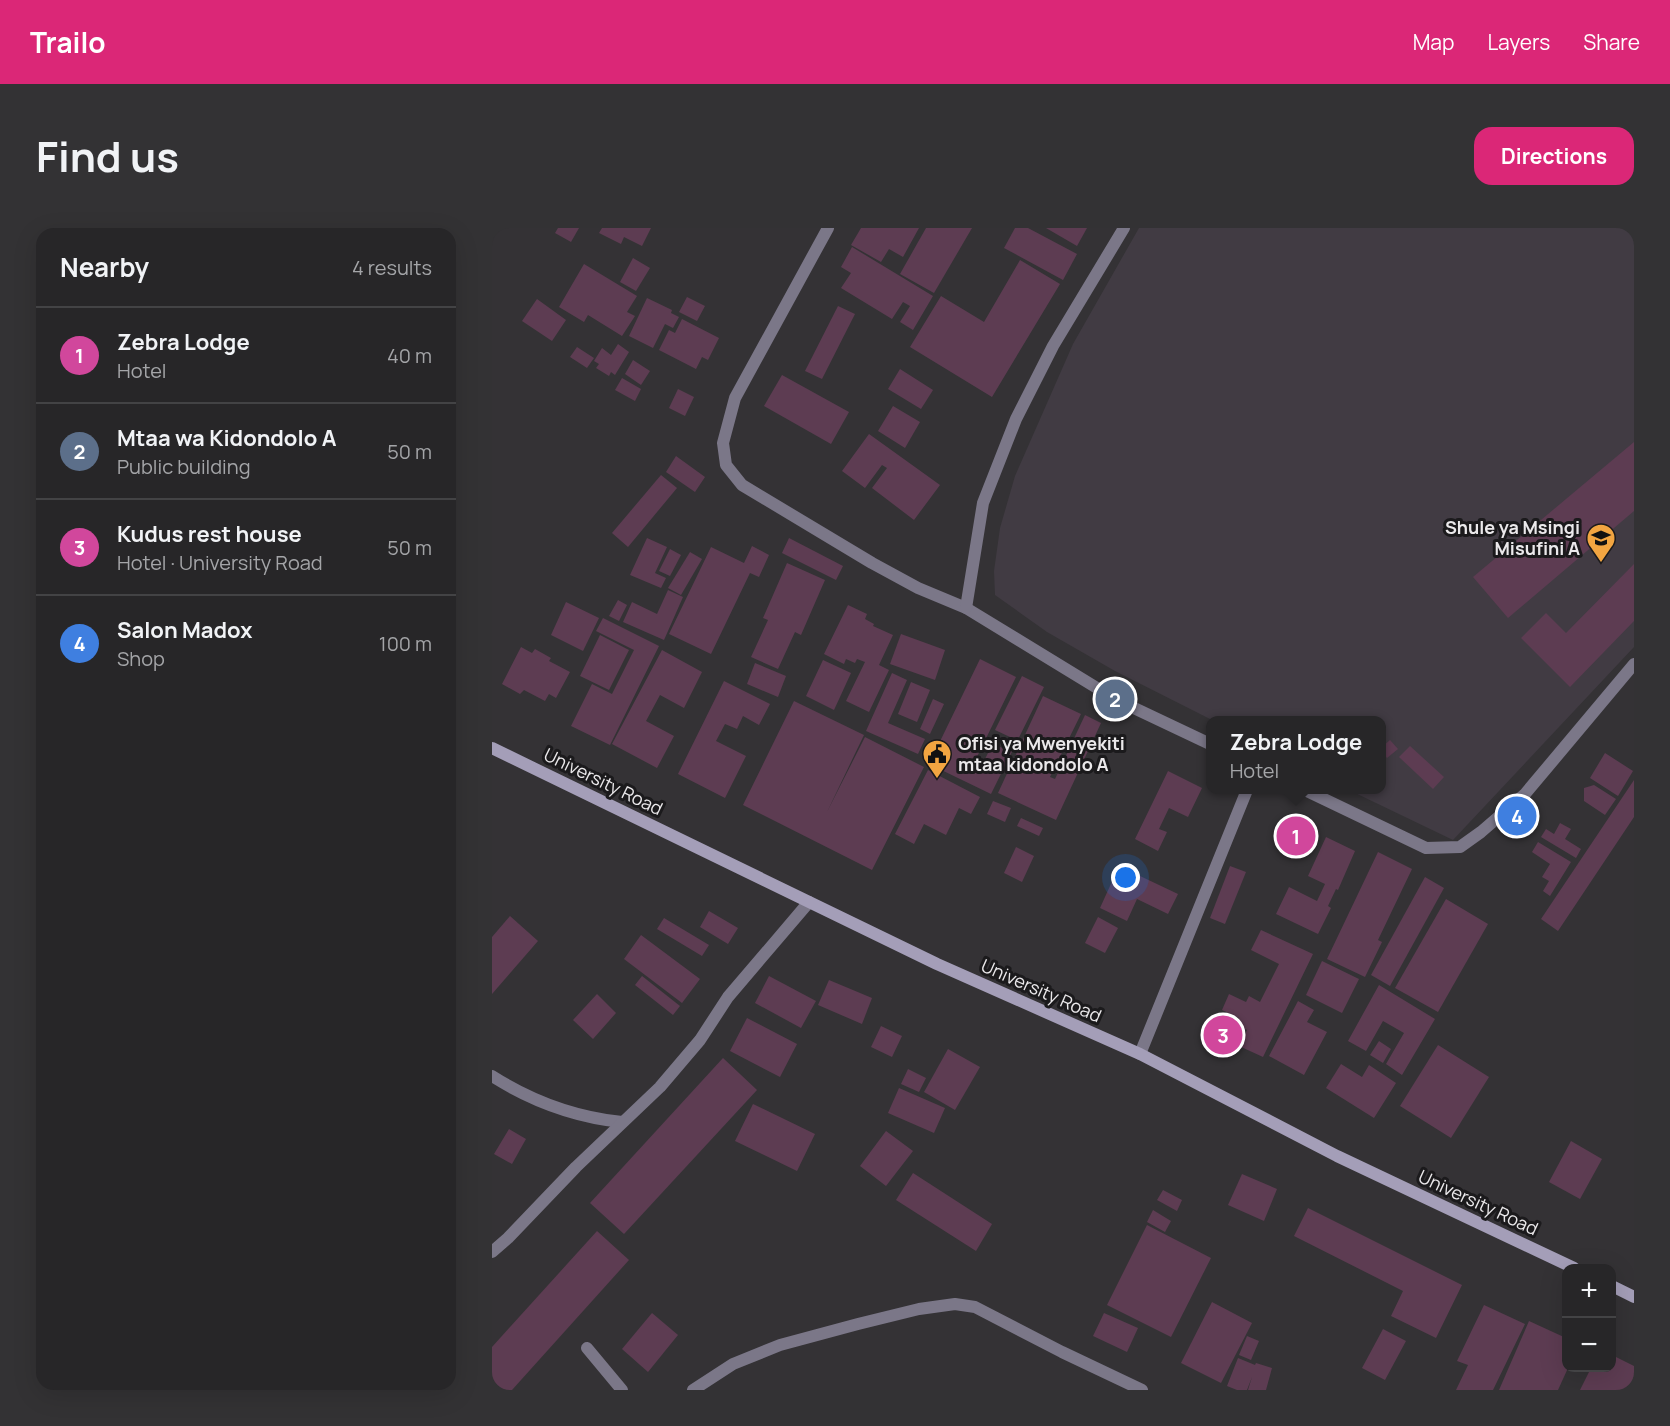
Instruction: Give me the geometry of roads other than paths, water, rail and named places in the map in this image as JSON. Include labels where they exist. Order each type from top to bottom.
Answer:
[{"type":"main road","name":"University Road","points":[[492,748],[937,964],[1140,1054],[1337,1156],[1564,1264]]},
{"type":"main road","points":[[1616,1288],[1634,1297]]},
{"type":"street","points":[[828,228],[735,398],[723,443],[726,465],[742,485],[872,563],[918,588],[966,608],[1115,699],[1206,742]]},
{"type":"street","points":[[966,608],[983,504],[1016,419],[1053,346],[1124,228]]},
{"type":"street","points":[[1315,794],[1426,848],[1460,847],[1525,794],[1634,664]]},
{"type":"street","points":[[1140,1054],[1245,794]]},
{"type":"street","points":[[492,1252],[660,1087],[693,1047],[728,997],[809,902]]},
{"type":"street","points":[[492,1076],[539,1101],[565,1111],[589,1119],[622,1122]]},
{"type":"street","points":[[693,1390],[733,1364],[780,1345],[919,1309],[961,1304],[975,1307],[1142,1390]]},
{"type":"street","points":[[587,1348],[622,1390]]},
{"type":"place","name":"Shule ya Msingi Misufini A","points":[[1601,564]]},
{"type":"place","name":"Mtaa wa Kidondolo A","points":[[1115,699]]},
{"type":"place","name":"Ofisi ya Mwenyekiti mtaa kidondolo A","points":[[937,780]]},
{"type":"place","name":"Salon Madox","points":[[1517,816]]},
{"type":"place","name":"Zebra Lodge","points":[[1296,836]]},
{"type":"place","name":"Kudus rest house","points":[[1223,1035]]}]
